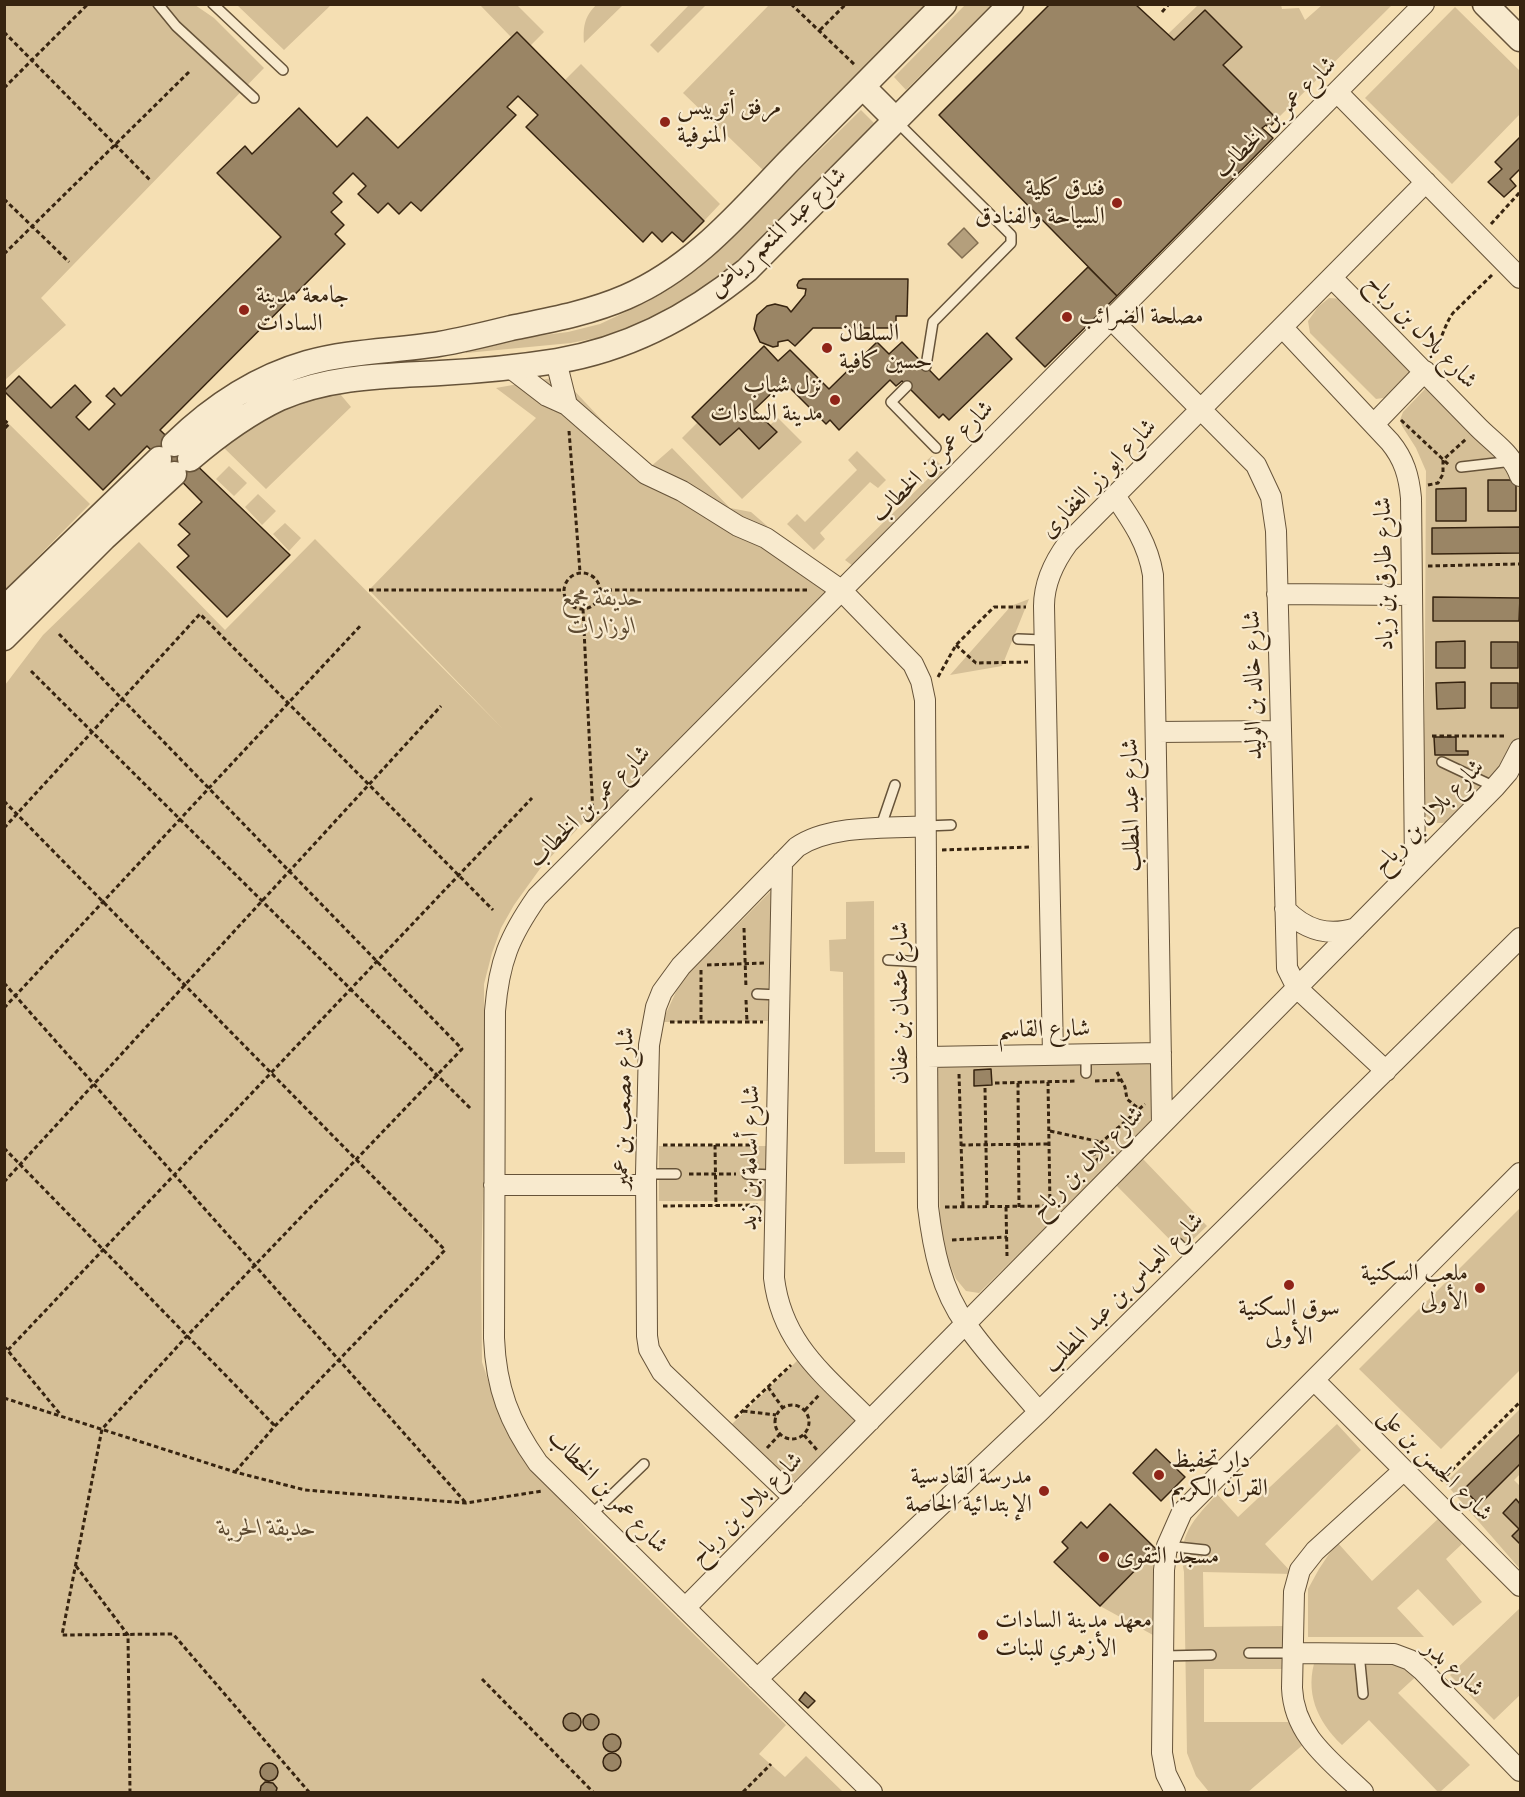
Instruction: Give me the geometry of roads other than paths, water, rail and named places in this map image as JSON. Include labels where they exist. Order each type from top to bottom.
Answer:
[{"type":"street","name":"شارع عبد المنعم رياض","points":[[4,638],[104,538],[174,459],[199,420],[220,405],[265,379],[286,370],[339,356],[440,344],[573,315],[601,307],[654,283],[686,261],[721,232],[944,4]]},
{"type":"street","name":"شارع عبد المنعم رياض","points":[[4,609],[174,459],[274,401],[305,389],[354,378],[443,373],[556,361],[602,350],[670,323],[723,290],[747,270],[1011,4]]},
{"type":"street","name":"شارع عمر بن الخطاب","points":[[872,1792],[538,1463],[522,1441],[510,1417],[495,1365],[494,1338],[495,1011],[498,980],[506,950],[519,922],[537,897],[594,838],[1424,4]]},
{"type":"street","points":[[1485,4],[1521,39]]},
{"type":"street","points":[[866,83],[896,120]]},
{"type":"street","points":[[1337,92],[1521,278]]},
{"type":"street","name":"شارع ابو زر الغفارى","points":[[1053,1055],[1044,640],[1044,606],[1050,573],[1061,553],[1115,496],[1426,182]]},
{"type":"street","name":"شارع بلال بن رباح","points":[[1332,278],[1479,428],[1505,450],[1517,468]]},
{"type":"street","name":"شارع خالد بن الوليد","points":[[1111,319],[1256,465],[1264,480],[1275,513],[1287,968],[1297,988],[1386,1071]]},
{"type":"street","name":"شارع طارق بن زياد","points":[[1282,328],[1397,450],[1406,469],[1410,485],[1415,868]]},
{"type":"street","points":[[440,344],[443,373]]},
{"type":"street","points":[[556,361],[567,405]]},
{"type":"street","name":"شارع عثمان بن عفان","points":[[508,366],[547,396],[567,405],[646,474],[681,491],[738,526],[766,538],[841,590],[913,664],[921,681],[925,700],[928,1207],[932,1240],[947,1290],[965,1324],[1039,1412]]},
{"type":"street","points":[[1374,424],[1423,369]]},
{"type":"street","name":"شارع عبد المطلب","points":[[1115,496],[1144,543],[1153,575],[1162,1124]]},
{"type":"street","points":[[1277,594],[1412,595]]},
{"type":"street","points":[[1156,732],[1281,731]]},
{"type":"street","name":"شارع بلال بن رباح","points":[[685,1608],[1495,787],[1508,772],[1515,742]]},
{"type":"street","name":"شارع مصعب بن عمير","points":[[794,1498],[662,1372],[649,1349],[646,1180],[649,1045],[652,1022],[659,999],[670,979],[743,902],[805,842],[822,835],[926,826]]},
{"type":"street","name":"شارع أسامة بن زيد","points":[[783,862],[774,1278],[776,1293],[784,1322],[804,1352],[870,1421]]},
{"type":"street","points":[[1285,909],[1302,924],[1313,929],[1334,932],[1356,928]]},
{"type":"street","name":"شارع العباس بن عبد المطلب","points":[[758,1679],[1039,1412],[1521,938]]},
{"type":"street","name":"شارع القاسم","points":[[927,1057],[1053,1055],[1085,1072],[1108,1054],[1161,1053]]},
{"type":"street","points":[[1175,1792],[1166,1774],[1162,1753],[1164,1570],[1167,1546],[1182,1512],[1521,1173]]},
{"type":"street","points":[[494,1185],[646,1180]]},
{"type":"street","name":"شارع الحسن بن على","points":[[1314,1380],[1521,1586]]},
{"type":"street","points":[[1363,1792],[1309,1738],[1298,1721],[1293,1700],[1294,1592],[1300,1570],[1315,1551],[1404,1470]]},
{"type":"street","name":"شارع بدر","points":[[1293,1653],[1394,1654],[1417,1664],[1521,1771]]},
{"type":"lane","points":[[158,4],[176,26],[255,98]]},
{"type":"lane","points":[[213,4],[283,70]]},
{"type":"lane","points":[[896,120],[1012,238],[1011,243],[933,322],[926,366]]},
{"type":"lane","points":[[907,386],[891,402],[936,448]]},
{"type":"lane","points":[[1461,466],[1517,468]]},
{"type":"lane","points":[[1018,639],[1044,640]]},
{"type":"lane","points":[[1442,762],[1495,787]]},
{"type":"lane","points":[[880,829],[895,785]]},
{"type":"lane","points":[[926,826],[951,825]]},
{"type":"lane","points":[[888,960],[926,962]]},
{"type":"lane","points":[[756,994],[780,995]]},
{"type":"lane","points":[[646,1180],[676,1174]]},
{"type":"lane","points":[[747,1174],[776,1175]]},
{"type":"lane","points":[[1178,1243],[1194,1260]]},
{"type":"lane","points":[[591,1515],[644,1464]]},
{"type":"lane","points":[[1167,1546],[1205,1550]]},
{"type":"lane","points":[[1249,1653],[1293,1653]]},
{"type":"lane","points":[[1359,1653],[1364,1694]]},
{"type":"lane","points":[[1163,1656],[1211,1655]]},
{"type":"place","name":"مرفق أتوبيس المنوفية","points":[[665,122]]},
{"type":"place","name":"فندق كلية السياحة والفنادق","points":[[1117,203]]},
{"type":"place","name":"جامعة مدينة السادات","points":[[244,310]]},
{"type":"place","name":"مصلحة الضرائب","points":[[1067,317]]},
{"type":"place","name":"السلطان حسين كافية","points":[[827,348]]},
{"type":"place","name":"نزل شباب مدينة السادات","points":[[835,400]]},
{"type":"place","name":"سوق السكنية الأولى","points":[[1289,1285]]},
{"type":"place","name":"ملعب السكنية الأولى","points":[[1480,1288]]},
{"type":"place","name":"دار تحفيظ القرآن الكريم","points":[[1159,1475]]},
{"type":"place","name":"مدرسة القادسية الإبتدائية الخاصة","points":[[1044,1491]]},
{"type":"place","name":"مسجد التقوى","points":[[1104,1557]]},
{"type":"place","name":"معهد مدينة السادات الأزهري للبنات","points":[[983,1635]]},
{"type":"park label","name":"حديقة مجمع الوزارات","points":[[602,613]]},
{"type":"park label","name":"حديقة الحرية","points":[[267,1529]]}]
